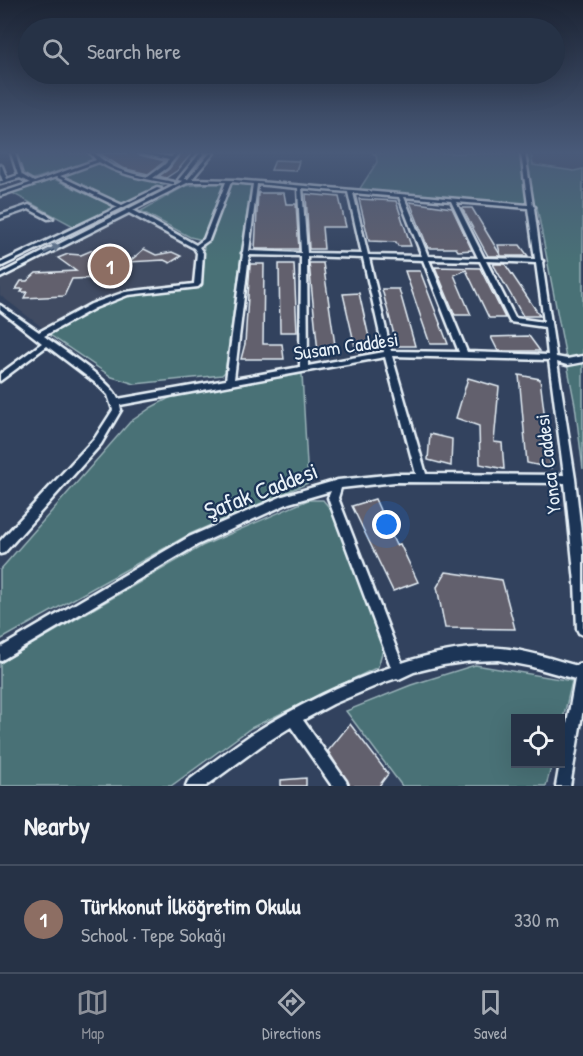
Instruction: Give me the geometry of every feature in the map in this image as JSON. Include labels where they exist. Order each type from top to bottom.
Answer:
[{"type":"street","points":[[0,195],[15,190]]},
{"type":"street","points":[[85,190],[122,207]]},
{"type":"street","points":[[0,265],[158,190]]},
{"type":"street","points":[[0,276],[171,190]]},
{"type":"street","points":[[196,247],[206,240],[226,190]]},
{"type":"street","points":[[230,380],[254,190]]},
{"type":"street","points":[[300,190],[304,254],[304,368]]},
{"type":"street","points":[[334,190],[532,207]]},
{"type":"street","name":"Yonca Caddesi","points":[[529,190],[570,479],[583,629]]},
{"type":"street","points":[[350,191],[388,354],[422,478]]},
{"type":"street","points":[[401,196],[464,355]]},
{"type":"street","points":[[453,200],[512,320],[548,325]]},
{"type":"street","points":[[0,217],[30,207],[50,218]]},
{"type":"street","points":[[38,336],[93,306],[127,293],[198,284],[200,253],[196,247],[130,211]]},
{"type":"street","points":[[245,254],[540,261]]},
{"type":"street","points":[[0,549],[98,441],[117,410],[112,394],[100,382],[2,310]]},
{"type":"street","points":[[0,378],[47,343]]},
{"type":"street","name":"Susam Caddesi","points":[[115,403],[230,380],[388,354],[554,358],[567,362],[583,358]]},
{"type":"street","name":"Şafak Caddesi","points":[[0,655],[193,540],[287,500],[338,484],[422,478],[570,479]]},
{"type":"street","points":[[338,484],[333,498],[399,672]]},
{"type":"street","points":[[193,786],[293,718],[335,697],[399,672],[454,656],[499,654],[583,671],[562,786]]},
{"type":"street","points":[[293,718],[341,786]]},
{"type":"shaded area","points":[[127,216],[133,216],[188,244],[190,251],[195,251],[192,285],[138,288],[117,294],[69,313],[43,328],[0,295],[0,280]]},
{"type":"green space","points":[[22,190],[77,190],[117,208],[75,227],[12,193]]},
{"type":"green space","points":[[87,190],[155,190],[125,203],[111,201]]},
{"type":"green space","points":[[179,190],[223,190],[203,240],[190,237],[141,211]]},
{"type":"green space","points":[[229,190],[250,190],[225,372],[222,375],[135,384],[112,377],[47,333],[97,306],[136,292],[196,289],[201,285],[204,246]]},
{"type":"green space","points":[[359,190],[583,190],[583,469],[575,405],[537,207]]},
{"type":"green space","points":[[302,374],[308,483],[190,534],[0,640],[0,570],[130,422],[175,395]]},
{"type":"green space","points":[[308,500],[323,500],[332,511],[383,649],[378,667],[251,728],[171,786],[0,786],[0,663],[202,546]]},
{"type":"green space","points":[[475,665],[572,681],[564,714],[511,714],[511,768],[551,768],[546,786],[402,786],[346,711],[411,685]]},
{"type":"building","points":[[258,193],[284,193],[286,204],[296,204],[299,249],[255,249]]},
{"type":"building","points":[[306,194],[339,197],[346,227],[322,227],[324,249],[309,249]]},
{"type":"building","points":[[359,199],[396,201],[411,246],[398,246],[396,242],[369,241]]},
{"type":"building","points":[[410,202],[452,208],[472,250],[428,248]]},
{"type":"building","points":[[462,208],[472,208],[501,256],[488,256]]},
{"type":"building","points":[[498,245],[520,245],[528,256],[501,256]]},
{"type":"building","points":[[102,246],[126,259],[124,266],[98,278],[72,279],[64,296],[24,298],[27,292],[21,292],[23,289],[16,289],[21,281],[27,281],[36,273],[76,271],[58,258],[68,254],[81,255]]},
{"type":"building","points":[[144,249],[156,255],[172,252],[181,256],[170,263],[164,260],[129,262]]},
{"type":"building","points":[[309,263],[323,263],[336,352],[318,352]]},
{"type":"building","points":[[250,264],[264,264],[263,344],[282,344],[284,359],[241,359],[245,344]]},
{"type":"building","points":[[279,264],[294,264],[297,332],[280,332]]},
{"type":"building","points":[[493,264],[505,264],[540,316],[523,316]]},
{"type":"building","points":[[435,267],[480,268],[505,318],[489,318],[466,270],[454,275],[471,315],[455,315]]},
{"type":"building","points":[[405,271],[420,271],[448,344],[430,344]]},
{"type":"building","points":[[382,289],[399,289],[415,346],[397,346]]},
{"type":"building","points":[[359,293],[374,350],[356,351],[343,294]]},
{"type":"building","points":[[529,336],[540,351],[498,351],[491,337]]},
{"type":"building","points":[[519,375],[540,379],[551,468],[527,463]]},
{"type":"building","points":[[468,378],[499,387],[494,442],[502,443],[504,469],[480,464],[479,426],[456,418]]},
{"type":"building","points":[[430,434],[452,439],[451,466],[428,460]]},
{"type":"building","points":[[375,499],[396,545],[400,544],[418,582],[393,591],[352,506]]},
{"type":"building","points":[[446,572],[502,580],[515,629],[445,628],[437,587]]},
{"type":"building","points":[[350,724],[388,774],[379,786],[350,786],[328,751]]},
{"type":"building","points":[[306,778],[306,786],[281,786],[281,780]]},
{"type":"place","name":"Türkkonut İlköğretim Okulu","points":[[110,266]]}]
